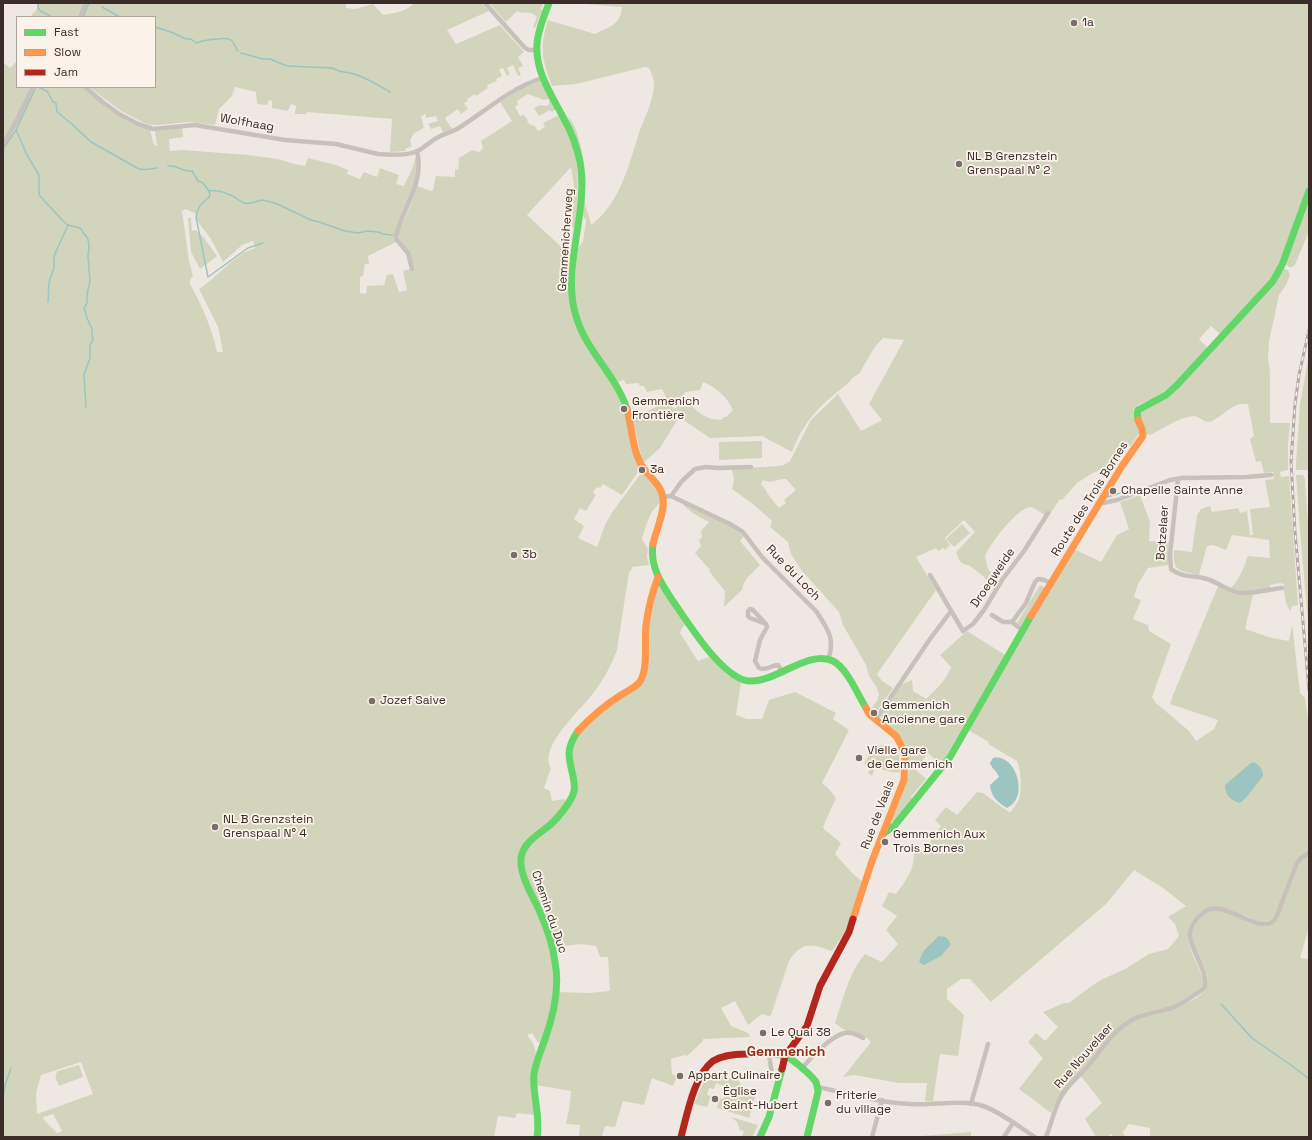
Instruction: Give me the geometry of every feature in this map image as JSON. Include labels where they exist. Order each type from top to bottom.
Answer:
[{"type":"street","points":[[80,16],[86,3]]},
{"type":"street","points":[[485,3],[525,48],[529,50],[537,50]]},
{"type":"street","points":[[543,78],[538,62],[538,32],[549,3]]},
{"type":"street","name":"Gemmenicherweg","points":[[543,78],[573,138],[580,167],[581,190],[572,287],[574,308],[581,328],[589,343],[623,397],[628,412],[639,461],[645,472],[667,496]]},
{"type":"street","name":"Wolfhaag","points":[[86,88],[119,114],[138,124],[153,129],[195,125],[285,140],[336,144],[378,154],[404,154],[417,151],[436,138],[456,129],[508,94],[530,82],[543,78]]},
{"type":"street","points":[[3,145],[33,88]]},
{"type":"street","points":[[412,269],[407,251],[396,240],[396,236],[417,180],[419,167],[417,151]]},
{"type":"street","name":"Route des Trois Bornes","points":[[883,835],[896,826],[950,757],[1022,630],[1098,504],[1143,436],[1143,430],[1136,416],[1138,410],[1166,395],[1176,386],[1274,281],[1282,265],[1309,191]]},
{"type":"street","points":[[751,466],[718,468],[706,466],[695,468],[667,496],[663,506],[652,553],[653,564],[658,577],[686,621],[702,642],[730,672],[743,680],[755,682],[769,680],[810,660],[828,660]]},
{"type":"street","points":[[1098,504],[1117,500],[1170,480],[1271,475]]},
{"type":"street","name":"Botzelaer","points":[[1178,479],[1170,555],[1171,569],[1185,576],[1205,578],[1236,592],[1242,593],[1282,588]]},
{"type":"street","name":"Rue du Loch","points":[[667,496],[730,524],[743,532],[762,557],[816,611],[832,639],[831,652],[828,660]]},
{"type":"street","name":"Droegweide","points":[[930,575],[963,631],[980,617],[1002,580],[1024,551],[1048,513]]},
{"type":"street","name":"Chemin du Duc","points":[[537,1137],[539,1121],[534,1094],[534,1074],[538,1056],[552,1016],[557,979],[555,959],[545,923],[526,882],[522,854],[530,842],[555,819],[575,792],[575,782],[568,756],[569,746],[576,734],[599,711],[633,687],[641,679],[644,663],[644,645],[648,607],[658,577]]},
{"type":"street","points":[[1012,622],[1026,603],[1035,582],[1038,579],[1051,583]]},
{"type":"street","points":[[874,719],[878,716],[919,655],[951,612]]},
{"type":"street","points":[[992,615],[1003,622],[1012,622],[1022,630]]},
{"type":"street","points":[[766,624],[767,628],[760,640],[755,661],[759,668],[768,669],[778,665],[783,672]]},
{"type":"street","name":"Rue de Vaals","points":[[760,1137],[769,1117],[785,1056],[807,1026],[820,986],[848,932],[904,780],[905,758],[899,740],[874,719],[866,710],[842,668],[828,660]]},
{"type":"street","name":"Rue Nouvelaer","points":[[1046,1137],[1052,1117],[1062,1094],[1092,1062],[1108,1039],[1132,1020],[1173,1007],[1195,995],[1205,986],[1206,980],[1203,969],[1190,941],[1191,928],[1194,920],[1209,909],[1216,908],[1240,916],[1259,925],[1268,925],[1278,913],[1297,863],[1301,858],[1309,853]]},
{"type":"street","points":[[801,1069],[818,1050],[839,1036],[846,1033],[852,1033],[863,1038]]},
{"type":"street","points":[[971,1104],[988,1044]]},
{"type":"street","points":[[682,1137],[700,1079],[708,1066],[721,1057],[732,1054],[785,1056],[814,1081],[818,1087],[817,1097],[807,1137]]},
{"type":"street","points":[[769,1055],[772,1074],[778,1080]]},
{"type":"street","points":[[818,1087],[882,1100],[912,1104],[971,1104],[991,1110],[1035,1137]]},
{"type":"street","points":[[872,1137],[882,1100]]},
{"type":"street","points":[[1004,1137],[1013,1123]]},
{"type":"green space","points":[[37,3],[84,3],[78,16],[31,16],[37,9]]},
{"type":"green space","points":[[88,3],[346,3],[346,8],[355,9],[373,4],[383,15],[404,10],[414,3],[481,3],[489,11],[447,30],[456,44],[500,25],[524,52],[518,57],[523,66],[518,68],[521,75],[518,76],[513,65],[507,68],[510,74],[507,76],[503,68],[499,69],[502,76],[496,79],[497,81],[487,85],[488,88],[476,96],[475,94],[467,99],[468,101],[464,103],[468,109],[461,114],[458,109],[445,118],[452,129],[443,132],[440,126],[431,129],[428,124],[438,121],[436,116],[426,118],[426,114],[421,116],[424,127],[414,133],[410,141],[412,146],[405,149],[406,151],[390,152],[392,119],[307,112],[306,114],[295,114],[296,106],[291,104],[288,111],[272,108],[272,101],[269,100],[267,105],[257,104],[256,92],[235,87],[232,96],[219,109],[215,125],[190,122],[150,125],[121,111],[90,88],[156,88],[156,16],[82,16]]},
{"type":"green space","points":[[489,3],[543,3],[541,9],[542,11],[535,28],[533,27],[537,17],[532,13],[522,13],[517,11],[506,22]]},
{"type":"green space","points":[[574,3],[1309,3],[1309,231],[1295,265],[1289,267],[1285,263],[1272,280],[1221,335],[1211,326],[1199,339],[1208,348],[1190,368],[1163,392],[1135,408],[1133,411],[1134,416],[1140,432],[1132,444],[1121,453],[1121,458],[1114,468],[1110,465],[1077,483],[1062,500],[1060,499],[1048,517],[1030,507],[1018,513],[1007,524],[985,556],[988,569],[994,577],[997,585],[987,581],[969,565],[962,563],[959,560],[956,552],[975,532],[964,520],[945,538],[950,545],[945,550],[943,548],[938,551],[936,548],[916,557],[936,590],[877,674],[882,681],[893,688],[878,710],[873,711],[871,709],[878,699],[879,694],[877,688],[869,676],[866,665],[843,625],[839,612],[802,571],[791,554],[788,542],[770,527],[772,521],[753,504],[732,489],[734,480],[732,469],[778,466],[784,465],[790,461],[811,420],[838,394],[861,431],[882,420],[869,404],[904,340],[883,338],[874,348],[859,374],[820,407],[813,415],[801,432],[792,452],[762,436],[710,438],[679,417],[660,448],[643,463],[632,418],[654,408],[666,397],[662,389],[647,392],[644,386],[640,386],[638,383],[626,384],[624,380],[617,382],[590,340],[579,317],[574,287],[578,249],[583,241],[586,221],[582,213],[576,139],[568,117],[572,122],[581,146],[586,179],[585,204],[591,225],[610,206],[623,182],[651,101],[654,89],[654,79],[649,68],[645,67],[576,84],[552,86],[543,53],[543,38],[548,20],[595,34],[617,22],[622,7]],"holes":[[[703,382],[721,393],[731,405],[733,410],[726,417],[723,417],[723,419],[719,420],[704,416],[696,410],[691,403],[681,405],[674,409],[670,403],[673,400],[682,398],[685,392],[700,390]],[[786,479],[796,490],[784,500],[786,503],[779,508],[761,484],[763,480],[769,482]]]},
{"type":"green space","points":[[3,62],[10,68],[16,62],[16,88],[31,88],[13,125],[3,141]]},
{"type":"green space","points":[[539,82],[542,83],[556,109],[552,112],[550,110],[539,116],[534,108],[540,105],[547,106],[549,104],[549,99],[544,100],[528,94],[517,101],[518,104],[515,107],[520,116],[524,115],[528,123],[533,126],[534,125],[538,131],[545,127],[543,123],[559,115],[570,137],[576,163],[578,186],[574,231],[572,225],[574,185],[571,167],[527,215],[571,256],[570,297],[572,311],[587,347],[609,379],[621,402],[627,418],[633,449],[640,469],[622,495],[603,484],[600,488],[597,487],[593,492],[596,495],[586,511],[580,508],[574,519],[584,526],[578,538],[597,547],[605,525],[613,511],[642,472],[652,482],[661,497],[661,502],[653,510],[642,539],[648,549],[647,557],[649,565],[632,567],[631,571],[629,572],[617,650],[612,662],[599,686],[562,730],[550,750],[549,760],[551,768],[544,788],[550,791],[552,801],[564,799],[567,802],[552,821],[526,844],[521,854],[521,867],[548,938],[555,976],[553,999],[545,1037],[538,1043],[532,1033],[527,1035],[535,1048],[536,1054],[531,1086],[535,1115],[517,1113],[515,1118],[498,1116],[494,1137],[3,1137],[3,149],[35,88],[83,88],[115,114],[135,125],[150,130],[154,145],[157,146],[155,131],[182,128],[183,137],[169,139],[170,151],[183,150],[248,155],[278,159],[305,166],[308,158],[336,165],[348,170],[347,174],[360,179],[364,172],[377,177],[380,168],[399,175],[396,184],[404,186],[412,169],[415,158],[417,157],[417,176],[394,236],[396,242],[368,256],[369,264],[365,264],[363,276],[360,277],[360,293],[366,294],[367,286],[384,285],[387,275],[393,274],[399,292],[407,290],[403,271],[414,268],[408,250],[400,241],[398,234],[417,186],[431,191],[433,190],[436,176],[455,177],[455,169],[458,170],[459,158],[472,150],[479,152],[482,150],[483,147],[481,141],[512,121],[500,102],[523,88]],"holes":[[[186,209],[196,214],[196,219],[211,239],[223,262],[242,245],[253,241],[255,248],[247,251],[233,261],[199,289],[218,327],[223,352],[217,352],[206,317],[190,284],[190,280],[193,276],[189,260],[182,211]],[[81,1062],[93,1094],[37,1114],[36,1093],[41,1075]],[[53,1114],[62,1131],[57,1133],[43,1119],[44,1117]]]},
{"type":"green space","points":[[188,218],[191,218],[192,231],[196,230],[204,238],[217,256],[200,269],[191,252]]},
{"type":"green space","points":[[1285,269],[1288,270],[1290,275],[1286,285],[1279,295],[1269,342],[1268,359],[1270,372],[1270,423],[1290,423],[1288,470],[1280,472],[1281,477],[1289,476],[1298,605],[1292,606],[1290,611],[1285,598],[1284,584],[1280,583],[1270,585],[1270,592],[1253,595],[1245,629],[1272,638],[1289,641],[1292,624],[1300,693],[1305,698],[1309,727],[1309,852],[1300,857],[1275,915],[1269,922],[1263,923],[1219,907],[1206,908],[1201,912],[1191,923],[1188,934],[1190,949],[1204,984],[1199,990],[1173,1006],[1147,1012],[1109,1037],[1061,1093],[1051,1113],[1019,1089],[1043,1058],[1028,1042],[1036,1033],[1045,1041],[1058,1027],[1043,1012],[1064,1003],[1069,1003],[1101,980],[1125,969],[1149,954],[1168,949],[1179,936],[1175,924],[1168,917],[1186,906],[1163,888],[1134,870],[1106,904],[991,1002],[970,979],[961,979],[947,989],[947,999],[964,1015],[958,1056],[940,1054],[933,1101],[925,1101],[927,1083],[899,1083],[854,1075],[843,1077],[871,1042],[863,1036],[845,1030],[835,1023],[851,978],[859,961],[865,954],[882,962],[898,944],[886,930],[897,916],[882,906],[889,892],[896,894],[906,880],[913,865],[914,853],[918,849],[923,853],[941,826],[935,820],[946,807],[957,815],[977,792],[983,793],[1010,813],[1017,803],[1020,796],[1021,785],[1017,761],[968,730],[998,676],[1074,549],[1101,562],[1117,535],[1129,529],[1120,502],[1140,495],[1150,522],[1149,541],[1169,542],[1168,565],[1148,568],[1138,584],[1134,597],[1141,600],[1133,619],[1148,625],[1149,631],[1171,644],[1152,697],[1156,703],[1189,731],[1196,741],[1214,729],[1218,720],[1170,704],[1218,586],[1229,590],[1240,574],[1248,556],[1270,558],[1269,540],[1232,535],[1226,550],[1213,545],[1207,546],[1199,575],[1182,571],[1176,567],[1174,563],[1174,550],[1192,552],[1197,515],[1201,509],[1210,506],[1212,512],[1238,508],[1240,513],[1247,511],[1250,535],[1253,535],[1250,509],[1270,507],[1265,480],[1274,479],[1273,472],[1264,473],[1261,461],[1256,462],[1250,439],[1254,436],[1248,404],[1237,405],[1209,422],[1196,416],[1187,417],[1176,421],[1150,435],[1146,434],[1138,414],[1157,401]]},
{"type":"green space","points":[[1309,354],[1309,479],[1308,470],[1296,470],[1296,462],[1300,404]]},
{"type":"green space","points":[[762,441],[762,458],[719,460],[719,442]]},
{"type":"green space","points":[[1296,475],[1303,475],[1305,479],[1309,539],[1309,634],[1300,530]]},
{"type":"green space","points":[[682,502],[731,526],[744,536],[740,541],[760,565],[748,577],[742,590],[724,607],[725,591],[709,571],[710,570],[695,553],[701,546],[699,540],[702,537],[701,531],[709,522],[690,511],[683,505]]},
{"type":"green space","points":[[962,524],[970,533],[954,547],[946,539]]},
{"type":"green space","points":[[658,584],[685,625],[680,633],[698,661],[709,657],[727,675],[741,682],[736,715],[747,719],[762,719],[769,700],[795,692],[836,713],[833,719],[849,730],[822,783],[836,798],[823,827],[841,843],[835,854],[853,874],[863,882],[845,932],[833,950],[831,951],[818,947],[807,946],[798,950],[793,955],[789,961],[771,1015],[769,1016],[762,1014],[748,1025],[735,1001],[721,1008],[731,1026],[748,1033],[750,1037],[703,1039],[703,1041],[687,1056],[685,1055],[671,1059],[672,1074],[677,1077],[673,1086],[652,1078],[644,1105],[623,1101],[615,1127],[605,1126],[602,1137],[579,1137],[580,1125],[566,1124],[571,1091],[536,1085],[538,1071],[558,992],[588,993],[610,991],[608,957],[600,957],[596,946],[581,944],[566,946],[563,943],[553,945],[529,886],[523,856],[524,852],[574,798],[570,756],[573,745],[579,734],[597,715],[639,685],[647,631]]},
{"type":"green space","points":[[1040,585],[1045,588],[1022,626],[1018,625],[1017,623]]},
{"type":"green space","points":[[967,631],[1005,655],[941,765],[928,753],[915,769],[926,779],[911,797],[913,799],[894,822],[892,822],[891,820],[905,788],[909,770],[909,762],[905,751],[882,720],[881,716],[901,685],[912,680],[913,691],[926,699],[944,681],[951,667],[940,655]]},
{"type":"green space","points":[[875,744],[881,745],[899,755],[900,772],[875,768],[872,776],[868,773],[873,763],[869,766],[864,764]]},
{"type":"green space","points":[[1309,855],[1309,927],[1300,958],[1309,959],[1309,1137],[1150,1137],[1150,1128],[1129,1124],[1123,1132],[1125,1137],[1114,1137],[1111,1134],[1107,1137],[1096,1137],[1085,1119],[1102,1103],[1080,1075],[1111,1038],[1126,1025],[1133,1021],[1192,1000],[1205,990],[1208,981],[1206,972],[1193,943],[1192,933],[1195,923],[1204,913],[1213,910],[1222,911],[1232,914],[1252,924],[1269,926],[1278,916],[1298,863]]},
{"type":"green space","points":[[79,1065],[83,1077],[59,1086],[56,1080],[58,1071]]},
{"type":"green space","points":[[708,1073],[739,1081],[742,1089],[756,1093],[749,1118],[717,1108],[720,1098],[723,1099],[725,1093],[723,1092],[724,1090],[726,1091],[727,1087],[716,1083],[714,1089],[709,1088],[707,1095],[711,1096],[707,1107],[694,1104]]},
{"type":"green space","points":[[731,1117],[758,1125],[752,1137],[742,1137],[744,1131],[740,1130],[737,1122]]},
{"type":"green space","points":[[971,1132],[971,1137],[908,1137]]},
{"type":"water","points":[[993,758],[1001,758],[1008,762],[1014,769],[1017,777],[1019,786],[1018,795],[1014,803],[1007,808],[995,798],[991,789],[990,785],[999,777],[990,763]]},
{"type":"water","points":[[1254,762],[1261,768],[1263,776],[1244,800],[1240,803],[1234,801],[1227,795],[1225,785]]},
{"type":"water","points":[[938,936],[946,937],[951,944],[941,956],[924,965],[919,962],[924,950]]},
{"type":"waterway","points":[[38,3],[39,10],[50,16]]},
{"type":"waterway","points":[[83,16],[89,3]]},
{"type":"waterway","points":[[102,7],[118,16]]},
{"type":"waterway","points":[[156,27],[186,39],[191,39],[196,43],[214,39],[229,39],[238,51]]},
{"type":"waterway","points":[[241,53],[263,59],[270,59],[287,66],[332,68],[354,74],[390,92]]},
{"type":"waterway","points":[[3,149],[16,130],[36,88]]},
{"type":"waterway","points":[[40,88],[47,91],[53,102],[56,103],[57,112],[91,142],[139,169],[157,168]]},
{"type":"waterway","points":[[16,130],[27,155],[39,175],[39,195],[65,223],[80,228],[88,239],[90,281],[87,294],[87,303],[84,308],[92,329],[93,340],[90,345],[90,358],[84,375],[86,407]]},
{"type":"waterway","points":[[168,166],[174,166],[186,171],[192,171],[198,181],[203,183],[209,191],[222,192],[233,196],[244,203],[263,200],[275,203],[311,220],[345,231],[358,233],[367,231],[392,235]]},
{"type":"waterway","points":[[209,191],[210,196],[199,207],[196,217],[208,277],[248,248],[263,243]]},
{"type":"waterway","points":[[48,302],[49,282],[54,268],[54,256],[68,225]]},
{"type":"waterway","points":[[1107,497],[1124,492]]},
{"type":"waterway","points":[[1221,1004],[1252,1038],[1309,1079]]},
{"type":"waterway","points":[[3,1097],[5,1085],[11,1068]]},
{"type":"waterway","points":[[3,1106],[3,1137]]},
{"type":"railway","points":[[1309,330],[1299,375],[1295,404],[1291,462],[1295,532],[1309,690]]},
{"type":"traffic: fast","points":[[549,3],[539,34],[537,54],[541,73],[573,139],[580,162],[582,181],[579,221],[573,260],[572,298],[581,329],[587,341],[616,385],[627,409]]},
{"type":"traffic: fast","points":[[1138,420],[1138,410],[1166,395],[1176,386],[1273,281],[1282,265],[1309,191]]},
{"type":"traffic: fast","points":[[653,544],[652,556],[654,565],[664,588],[699,639],[730,672],[740,678],[750,681],[760,680],[771,677],[803,662],[824,658],[833,661],[843,669],[866,708]]},
{"type":"traffic: fast","points":[[883,834],[895,825],[950,757],[1031,616]]},
{"type":"traffic: fast","points":[[537,1137],[538,1121],[534,1090],[534,1074],[553,1011],[557,981],[554,956],[549,937],[545,924],[525,879],[521,866],[521,859],[524,848],[536,835],[557,818],[573,795],[574,784],[569,752],[571,742],[578,731]]},
{"type":"traffic: fast","points":[[783,1055],[787,1056],[801,1067],[816,1082],[818,1092],[807,1137]]},
{"type":"traffic: fast","points":[[760,1137],[769,1117],[782,1069]]},
{"type":"traffic: slow","points":[[627,409],[636,452],[642,466],[658,485],[663,499],[663,510],[653,544]]},
{"type":"traffic: slow","points":[[1031,616],[1122,466],[1143,436],[1138,420]]},
{"type":"traffic: slow","points":[[578,731],[604,707],[639,683],[644,671],[647,619],[650,601],[658,577]]},
{"type":"traffic: slow","points":[[853,919],[872,861],[904,780],[905,758],[901,745],[896,736],[869,714],[866,708]]},
{"type":"traffic: jam","points":[[782,1069],[785,1056],[807,1026],[820,986],[849,932],[853,919]]},
{"type":"traffic: jam","points":[[681,1137],[696,1085],[706,1067],[713,1061],[725,1056],[738,1054],[764,1053],[783,1055]]},
{"type":"place","name":"1a","points":[[1074,23]]},
{"type":"place","name":"NL B Grenzstein Grenspaal N° 2","points":[[959,164]]},
{"type":"place","name":"Gemmenich Frontière","points":[[624,409]]},
{"type":"place","name":"3a","points":[[642,470]]},
{"type":"place","name":"Chapelle Sainte Anne","points":[[1113,491]]},
{"type":"place","name":"3b","points":[[514,555]]},
{"type":"place","name":"Jozef Saive","points":[[372,701]]},
{"type":"place","name":"Gemmenich Ancienne gare","points":[[874,713]]},
{"type":"place","name":"Vielle gare de Gemmenich","points":[[859,758]]},
{"type":"place","name":"NL B Grenzstein Grenspaal N° 4","points":[[215,827]]},
{"type":"place","name":"Gemmenich Aux Trois Bornes","points":[[885,842]]},
{"type":"place","name":"Le Quai 38","points":[[763,1033]]},
{"type":"place","name":"Appart Culinaire","points":[[680,1076]]},
{"type":"place","name":"Église Saint-Hubert","points":[[715,1099]]},
{"type":"place","name":"Friterie du village","points":[[828,1103]]},
{"type":"district","name":"Gemmenich","points":[[786,1052]]}]
